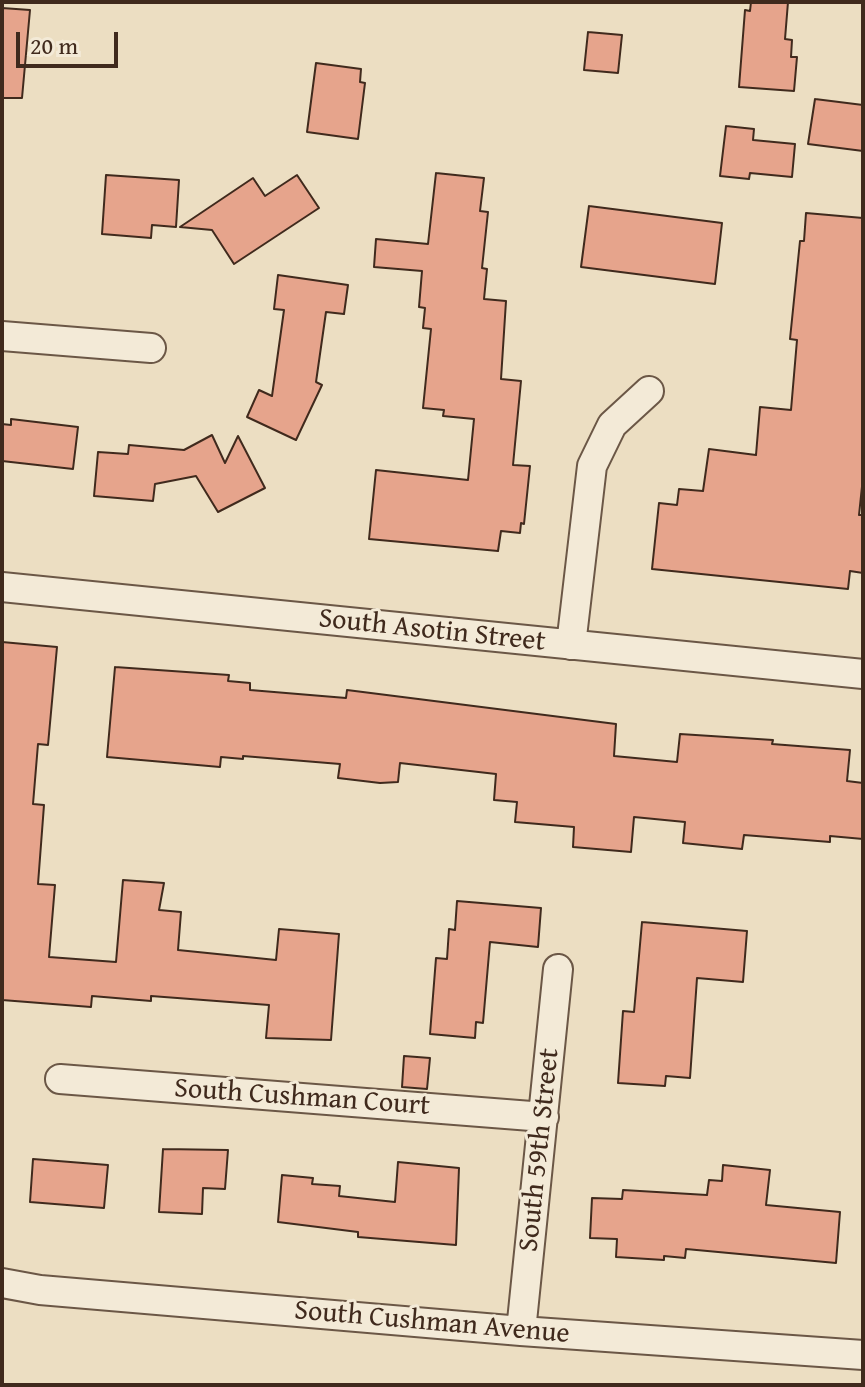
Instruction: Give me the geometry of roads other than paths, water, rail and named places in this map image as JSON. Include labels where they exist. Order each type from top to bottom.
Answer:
[{"type":"street","points":[[2,336],[151,348]]},
{"type":"street","points":[[571,645],[592,466],[612,425],[649,391]]},
{"type":"street","name":"South Asotin Street","points":[[2,587],[863,674]]},
{"type":"street","name":"South 59th Street","points":[[521,1331],[558,969]]},
{"type":"street","name":"South Cushman Court","points":[[60,1079],[544,1117]]},
{"type":"street","name":"South Cushman Avenue","points":[[2,1283],[40,1290],[521,1331],[863,1355]]}]
